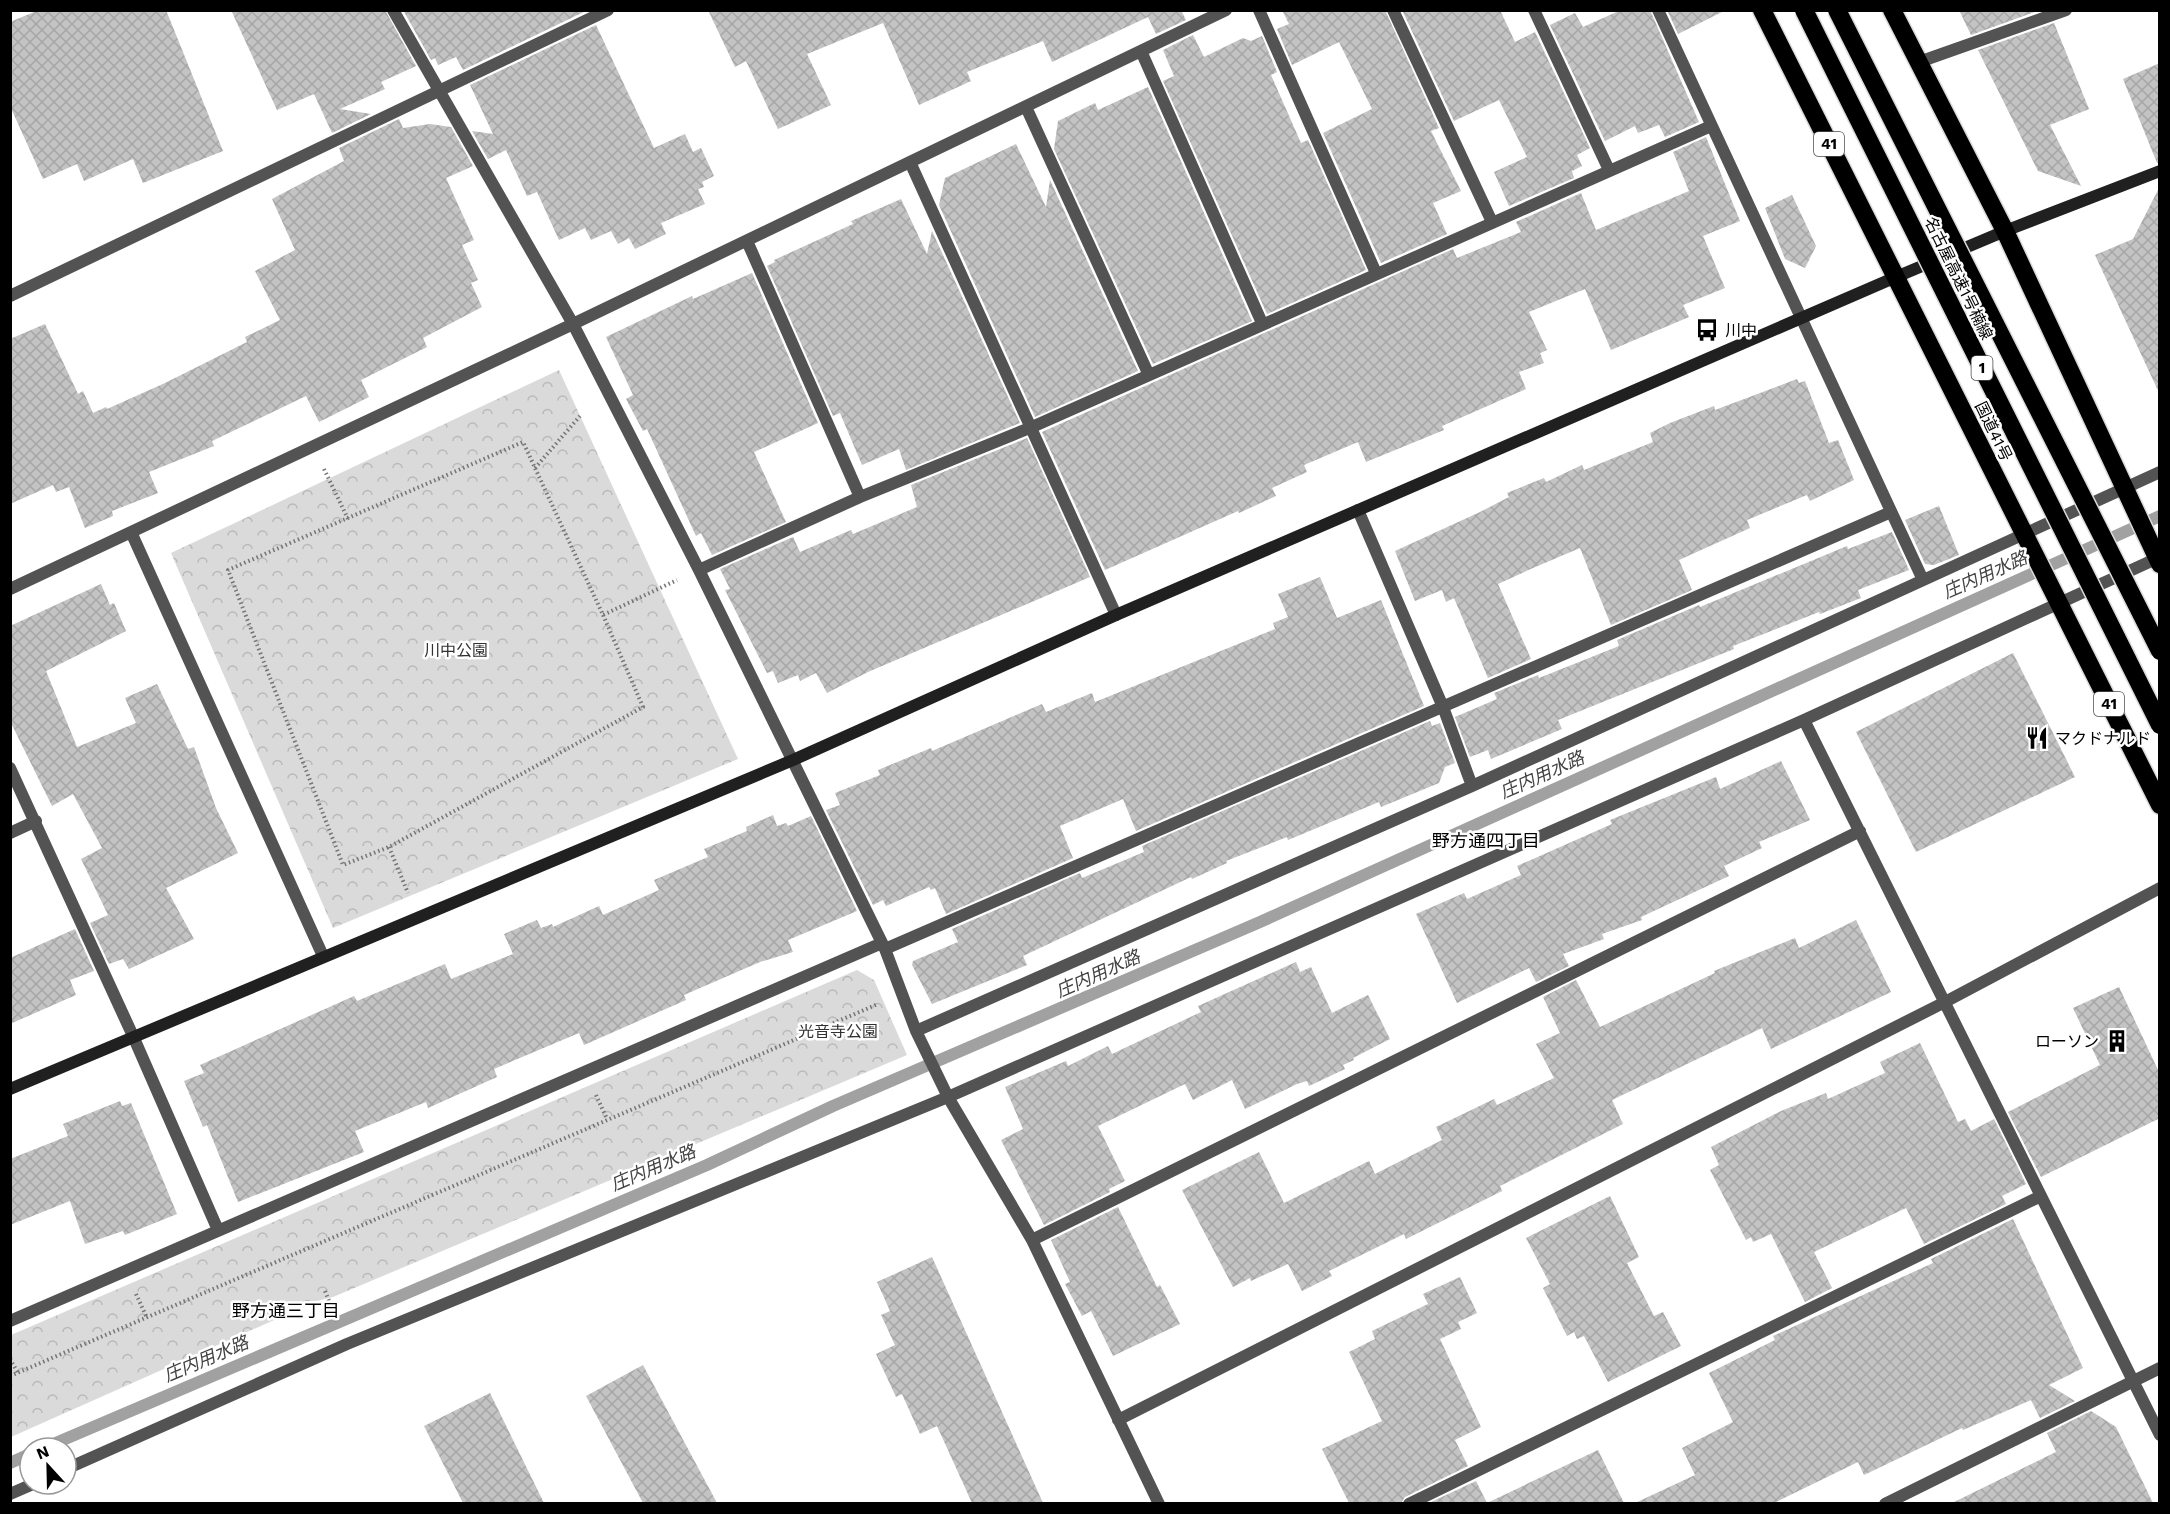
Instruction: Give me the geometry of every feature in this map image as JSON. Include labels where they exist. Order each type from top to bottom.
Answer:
[{"type":"highway","name":"国道41号","points":[[1762,10],[2160,805]]},
{"type":"highway","name":"名古屋高速1号楠線","points":[[1804,10],[2160,725]]},
{"type":"highway","name":"名古屋高速1号楠線","points":[[1837,10],[2160,651]]},
{"type":"highway","points":[[1892,10],[2006,231],[2159,560]]},
{"type":"street","points":[[393,10],[573,324],[699,570],[884,946],[919,1036],[948,1097],[1032,1240],[1159,1503]]},
{"type":"street","points":[[10,296],[441,92],[608,10]]},
{"type":"street","points":[[10,589],[573,324],[1226,10]]},
{"type":"street","points":[[1259,10],[1376,273]]},
{"type":"street","points":[[1393,10],[1492,222]]},
{"type":"street","points":[[1534,10],[1609,170]]},
{"type":"street","points":[[1658,10],[1923,580]]},
{"type":"street","points":[[1919,62],[2066,10]]},
{"type":"street","points":[[1141,51],[1262,323]]},
{"type":"street","points":[[1026,107],[1148,373]]},
{"type":"street","points":[[699,570],[860,498],[1032,427],[1148,373],[1711,126]]},
{"type":"street","points":[[910,162],[1116,615]]},
{"type":"street","points":[[10,1089],[793,760],[1116,615],[1896,277],[2160,171]]},
{"type":"street","points":[[747,241],[860,498]]},
{"type":"street","points":[[919,1036],[2160,472]]},
{"type":"street","points":[[1358,510],[1443,707],[1472,786]]},
{"type":"street","points":[[10,1321],[1443,707],[1892,512]]},
{"type":"street","points":[[131,532],[323,956]]},
{"type":"street","points":[[78,1464],[347,1344],[948,1097],[1804,720],[2159,560]]},
{"type":"street","points":[[1804,720],[2160,1436]]},
{"type":"street","points":[[10,768],[133,1036],[218,1230]]},
{"type":"street","points":[[10,834],[36,821]]},
{"type":"street","points":[[1032,1240],[1860,831]]},
{"type":"street","points":[[1118,1420],[1945,1002],[2160,888]]},
{"type":"street","points":[[1409,1503],[2041,1196]]},
{"type":"street","points":[[1885,1503],[2160,1368]]},
{"type":"path","points":[[535,468],[580,416]]},
{"type":"path","points":[[523,442],[535,468],[643,708],[389,847],[343,865],[228,570],[523,442]]},
{"type":"path","points":[[314,446],[348,519]]},
{"type":"path","points":[[603,615],[699,570]]},
{"type":"path","points":[[389,847],[417,917]]},
{"type":"path","points":[[10,1376],[902,994]]},
{"type":"path","points":[[325,1291],[338,1324]]},
{"type":"path","points":[[10,1359],[18,1373]]},
{"type":"green space","name":"川中公園","points":[[559,370],[738,759],[333,928],[171,553]]},
{"type":"green space","name":"光音寺公園","points":[[857,970],[874,980],[907,1055],[333,1297],[317,1301],[11,1437],[11,1335]]},
{"type":"building","points":[[39,10],[166,10],[223,151],[143,183],[133,159],[84,181],[77,164],[43,179],[10,106],[10,22]]},
{"type":"building","points":[[231,10],[385,10],[416,66],[381,82],[385,89],[340,109],[371,114],[332,133],[314,94],[277,110]]},
{"type":"building","points":[[403,10],[588,10],[463,70],[456,57],[438,65],[435,58],[431,60]]},
{"type":"building","points":[[708,10],[1181,10],[1186,20],[1156,34],[1148,17],[1052,62],[1043,41],[967,72],[971,81],[919,105],[883,23],[807,54],[831,105],[778,129],[746,61],[735,67]]},
{"type":"building","points":[[1282,10],[1385,10],[1439,128],[1431,131],[1461,191],[1433,203],[1447,234],[1381,263],[1323,133],[1372,109],[1339,42],[1292,65],[1277,29],[1289,24]]},
{"type":"building","points":[[1402,10],[1500,10],[1515,42],[1535,32],[1590,148],[1577,155],[1582,166],[1572,171],[1574,178],[1509,206],[1494,172],[1527,157],[1499,100],[1454,121]]},
{"type":"building","points":[[1621,10],[1650,10],[1699,122],[1665,137],[1659,125],[1638,133],[1635,126],[1605,141],[1550,25],[1575,13],[1583,27]]},
{"type":"building","points":[[1667,10],[1726,10],[1678,34]]},
{"type":"building","points":[[1959,10],[2040,10],[1971,35]]},
{"type":"building","points":[[2054,23],[2089,109],[2050,125],[2081,186],[2038,171],[1978,50]]},
{"type":"building","points":[[596,25],[654,148],[685,134],[693,152],[701,148],[714,176],[702,182],[704,187],[698,189],[705,204],[661,223],[666,234],[635,249],[629,238],[618,244],[611,231],[591,240],[585,228],[559,240],[537,192],[527,196],[506,150],[488,159],[472,131],[493,134],[470,85]]},
{"type":"building","points":[[1193,35],[1204,57],[1243,38],[1251,41],[1262,36],[1277,72],[1271,75],[1301,143],[1308,140],[1366,270],[1267,314],[1163,81],[1174,76],[1163,50]]},
{"type":"building","points":[[2160,63],[2160,163],[2157,163],[2123,79]]},
{"type":"building","points":[[1148,87],[1252,321],[1153,364],[1054,149],[1058,121],[1095,103],[1098,110]]},
{"type":"building","points":[[399,119],[403,128],[430,124],[451,127],[473,166],[446,178],[474,240],[462,245],[478,280],[471,283],[482,307],[423,338],[427,347],[361,380],[369,397],[319,422],[306,396],[212,441],[214,446],[149,472],[158,493],[112,511],[113,516],[85,528],[69,487],[56,492],[53,485],[10,504],[10,339],[45,324],[78,394],[83,391],[93,413],[165,383],[247,342],[245,337],[280,320],[255,271],[295,250],[272,199],[344,161],[339,148]]},
{"type":"building","points":[[1706,137],[1740,221],[1703,236],[1725,288],[1683,305],[1689,317],[1611,350],[1585,289],[1529,312],[1547,350],[1540,353],[1544,363],[1519,372],[1526,389],[1442,426],[1444,430],[1366,462],[1358,442],[1304,465],[1307,472],[1272,488],[1276,496],[1105,570],[1042,432],[1453,249],[1457,258],[1521,232],[1516,222],[1581,193],[1596,230],[1689,191],[1673,152]]},
{"type":"building","points":[[1016,144],[1046,207],[1050,180],[1138,371],[1035,417],[939,205],[945,178]]},
{"type":"building","points":[[2160,186],[2160,395],[2095,255],[2133,239]]},
{"type":"building","points":[[1792,195],[1816,246],[1805,268],[1785,259],[1765,208]]},
{"type":"building","points":[[901,199],[927,254],[932,231],[1020,423],[906,470],[899,449],[862,465],[840,413],[833,416],[767,266],[775,262],[774,260],[853,224],[851,221]]},
{"type":"building","points":[[752,273],[818,423],[754,452],[786,522],[712,555],[701,533],[696,536],[647,429],[643,431],[626,399],[633,395],[606,337],[692,296],[693,299]]},
{"type":"building","points":[[1797,379],[1799,383],[1805,381],[1829,443],[1838,440],[1854,480],[1810,501],[1807,495],[1747,520],[1750,528],[1679,560],[1692,590],[1611,625],[1580,548],[1533,568],[1498,584],[1531,659],[1488,678],[1454,598],[1446,602],[1442,590],[1415,601],[1395,551],[1509,497],[1507,493],[1544,478],[1546,482],[1582,465],[1584,470],[1653,442],[1650,433],[1670,423],[1714,406],[1715,410]]},
{"type":"building","points":[[1027,438],[1090,577],[868,672],[827,693],[816,673],[800,681],[798,675],[778,683],[773,671],[767,673],[725,590],[730,589],[720,569],[793,537],[800,552],[851,530],[853,534],[917,507],[911,485]]},
{"type":"building","points":[[1939,506],[1959,555],[1934,565],[1925,564],[1905,520]]},
{"type":"building","points":[[1892,532],[1909,570],[1858,590],[1861,598],[1733,646],[1734,649],[1558,720],[1562,729],[1491,759],[1488,750],[1470,757],[1455,717],[1497,699],[1494,693],[1619,646],[1617,640],[1699,605],[1700,607],[1847,546],[1848,549]]},
{"type":"building","points":[[1320,577],[1337,618],[1381,600],[1424,706],[1136,831],[1123,799],[1060,826],[1073,858],[946,914],[935,888],[931,890],[929,887],[886,906],[883,900],[873,905],[826,810],[840,805],[835,793],[880,775],[878,770],[931,748],[932,751],[1042,704],[1046,712],[1092,693],[1095,702],[1275,629],[1273,623],[1288,617],[1278,594]]},
{"type":"building","points":[[101,584],[110,605],[114,603],[126,631],[46,671],[77,747],[136,723],[125,698],[157,684],[188,749],[194,747],[216,808],[238,853],[166,888],[194,939],[129,969],[123,959],[109,964],[90,923],[108,915],[81,859],[102,848],[73,794],[52,806],[10,721],[10,626]]},
{"type":"building","points":[[2013,653],[2075,777],[1916,852],[1856,732]]},
{"type":"building","points":[[1430,721],[1432,726],[1440,723],[1455,763],[1445,767],[1439,783],[1381,807],[1379,802],[1288,840],[1287,837],[1226,861],[1227,863],[1192,879],[1191,877],[1023,956],[1027,965],[932,1004],[912,965],[913,961],[958,942],[952,929],[1080,873],[1082,878],[1144,852],[1142,846]]},
{"type":"building","points":[[1781,761],[1810,820],[1759,842],[1762,848],[1724,866],[1729,876],[1641,917],[1642,920],[1602,934],[1604,939],[1563,954],[1569,966],[1536,982],[1529,968],[1457,1003],[1416,914],[1464,893],[1467,899],[1521,875],[1517,866],[1612,824],[1610,820],[1716,777],[1720,789]]},
{"type":"building","points":[[773,815],[777,826],[786,823],[788,826],[811,816],[857,911],[788,940],[793,952],[760,962],[684,995],[686,1000],[584,1045],[579,1033],[494,1069],[497,1077],[428,1108],[426,1102],[355,1131],[364,1152],[238,1202],[207,1125],[203,1127],[184,1081],[204,1073],[200,1065],[354,996],[357,1001],[445,964],[451,979],[513,954],[504,934],[537,920],[541,928],[552,924],[553,927],[599,906],[603,915],[659,890],[654,880],[708,857],[704,849],[747,831],[746,827]]},
{"type":"building","points":[[1856,920],[1891,992],[1771,1049],[1762,1028],[1612,1100],[1623,1124],[1500,1186],[1502,1191],[1406,1239],[1404,1234],[1329,1271],[1332,1276],[1302,1291],[1288,1264],[1233,1287],[1182,1190],[1259,1152],[1284,1203],[1369,1161],[1375,1174],[1442,1140],[1436,1127],[1494,1099],[1497,1105],[1554,1078],[1536,1044],[1560,1033],[1543,997],[1576,980],[1600,1027],[1715,973],[1714,971],[1795,938],[1799,948]]},
{"type":"building","points":[[75,929],[94,971],[70,980],[76,995],[10,1024],[10,958]]},
{"type":"building","points":[[1296,962],[1300,972],[1311,967],[1332,1013],[1368,995],[1390,1039],[1353,1058],[1354,1060],[1343,1065],[1345,1069],[1309,1086],[1307,1081],[1297,1084],[1245,1109],[1232,1080],[1193,1100],[1185,1084],[1098,1126],[1125,1181],[1109,1189],[1110,1192],[1044,1225],[1001,1140],[1023,1129],[1005,1087],[1066,1061],[1068,1066],[1108,1046],[1112,1054],[1201,1012],[1198,1006]]},
{"type":"building","points":[[2119,987],[2160,1074],[2160,1118],[2041,1177],[2008,1112],[2100,1065],[2073,1008]]},
{"type":"building","points":[[1920,1043],[1958,1122],[1965,1119],[1971,1131],[1994,1119],[2026,1184],[2002,1196],[2006,1204],[1924,1244],[1906,1208],[1814,1252],[1832,1288],[1805,1302],[1771,1234],[1753,1242],[1751,1237],[1746,1240],[1710,1170],[1719,1165],[1711,1147],[1781,1111],[1826,1093],[1828,1099],[1885,1073],[1880,1062]]},
{"type":"building","points":[[120,1101],[122,1106],[131,1103],[177,1214],[125,1235],[123,1231],[85,1244],[70,1201],[10,1225],[10,1159],[68,1136],[63,1124]]},
{"type":"building","points":[[1610,1196],[1639,1257],[1627,1263],[1654,1316],[1663,1312],[1681,1346],[1608,1382],[1584,1336],[1577,1339],[1574,1332],[1567,1336],[1543,1288],[1550,1284],[1526,1238]]},
{"type":"building","points":[[1118,1207],[1157,1287],[1160,1285],[1180,1324],[1113,1356],[1091,1311],[1082,1316],[1065,1284],[1070,1282],[1051,1240]]},
{"type":"building","points":[[2013,1219],[2083,1368],[2049,1385],[2075,1401],[2040,1418],[2031,1400],[1963,1430],[1962,1428],[1864,1475],[1858,1462],[1774,1503],[1635,1503],[1695,1475],[1682,1448],[1733,1422],[1709,1373],[1775,1340],[1773,1336],[1933,1263],[1931,1259]]},
{"type":"building","points":[[932,1257],[1043,1503],[972,1503],[937,1426],[920,1434],[902,1394],[896,1397],[876,1354],[895,1345],[881,1315],[890,1311],[877,1282]]},
{"type":"building","points":[[1460,1277],[1477,1313],[1458,1322],[1461,1329],[1440,1339],[1481,1427],[1455,1440],[1468,1466],[1405,1497],[1401,1503],[1349,1503],[1322,1449],[1382,1421],[1349,1352],[1375,1339],[1372,1331],[1428,1304],[1423,1294]]},
{"type":"building","points":[[643,1365],[717,1503],[643,1503],[586,1396]]},
{"type":"building","points":[[490,1393],[544,1503],[463,1503],[424,1426]]},
{"type":"building","points":[[2091,1411],[2116,1427],[2153,1503],[1952,1503],[2056,1452],[2047,1433]]},
{"type":"building","points":[[1598,1450],[1624,1503],[1487,1503]]},
{"type":"building","points":[[1476,1481],[1487,1503],[1429,1503]]},
{"type":"waterway","name":"庄内用水路","points":[[72,1436],[707,1165],[833,1106],[1260,922],[2160,516]]},
{"type":"waterway","name":"庄内用水路","points":[[10,1463],[18,1459]]},
{"type":"place","name":"川中","points":[[1707,330]]},
{"type":"place","name":"マクドナルド","points":[[2037,738]]},
{"type":"place","name":"ローソン","points":[[2117,1041]]},
{"type":"district","name":"野方通四丁目","points":[[1486,841]]},
{"type":"district","name":"野方通三丁目","points":[[286,1311]]}]
